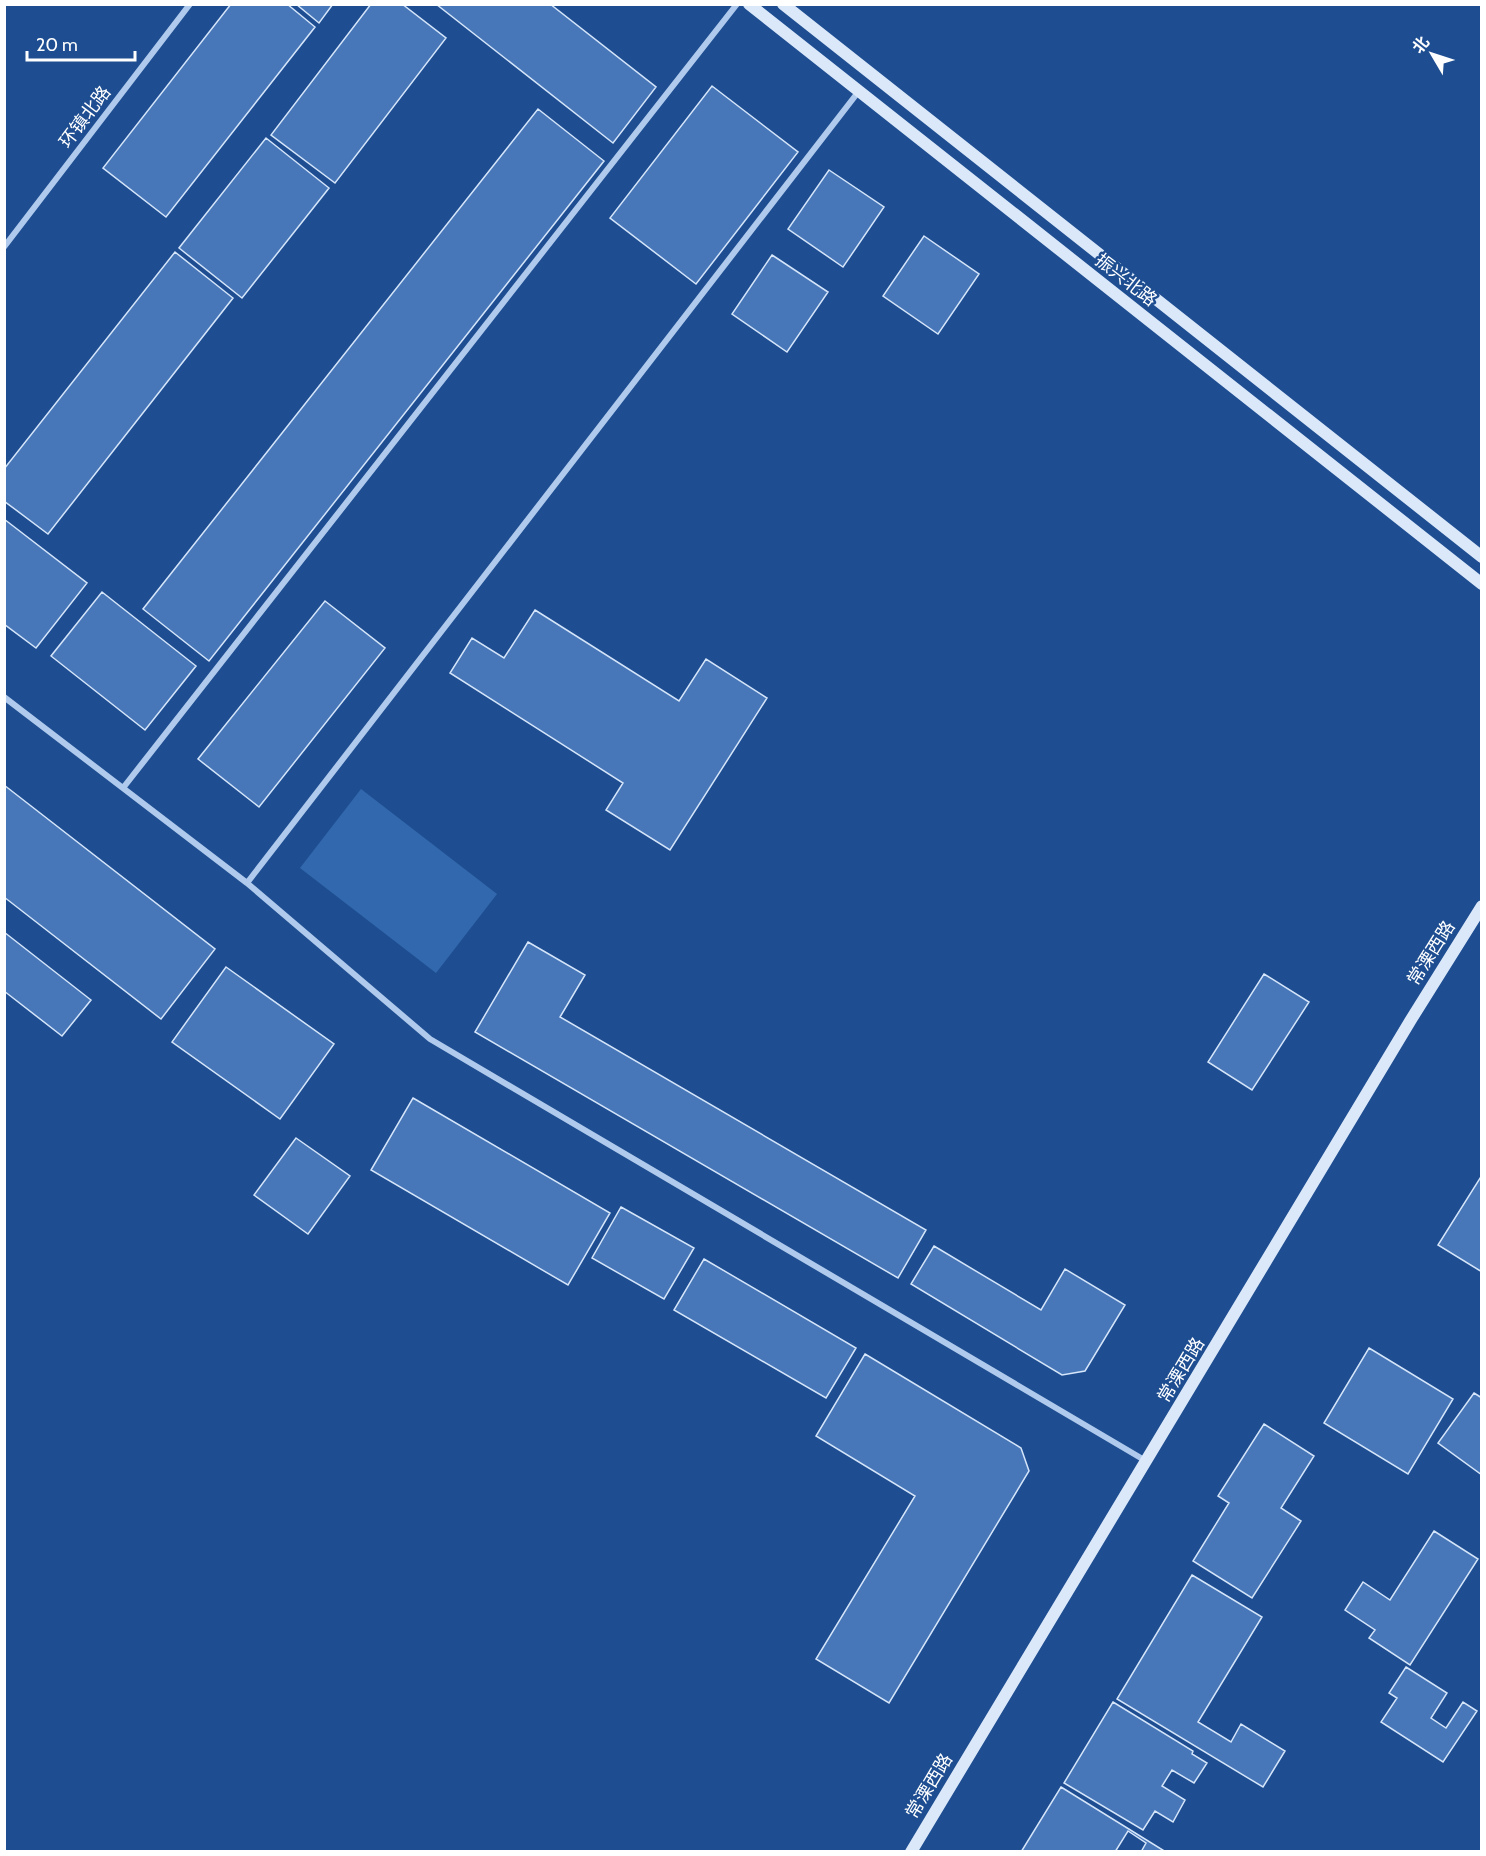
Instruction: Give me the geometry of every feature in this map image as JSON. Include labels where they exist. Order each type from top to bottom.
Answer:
[{"type":"main road","name":"振兴北路","points":[[748,4],[1482,584]]},
{"type":"main road","name":"振兴北路","points":[[783,4],[1482,557]]},
{"type":"main road","name":"常溧西路","points":[[911,1851],[1400,1038],[1482,906]]},
{"type":"street","name":"环镇北路","points":[[4,247],[190,4]]},
{"type":"street","points":[[123,788],[737,4]]},
{"type":"street","points":[[247,884],[859,91]]},
{"type":"street","points":[[4,697],[247,884],[430,1039],[1146,1462]]},
{"type":"shaded area","points":[[361,789],[497,894],[436,973],[300,868]]},
{"type":"building","points":[[231,4],[287,4],[315,27],[166,217],[103,168]]},
{"type":"building","points":[[296,4],[333,4],[319,23]]},
{"type":"building","points":[[371,4],[402,4],[446,38],[335,183],[271,135]]},
{"type":"building","points":[[436,4],[550,4],[656,87],[613,143]]},
{"type":"building","points":[[712,86],[798,152],[696,284],[610,218]]},
{"type":"building","points":[[538,109],[604,161],[209,661],[143,609]]},
{"type":"building","points":[[266,138],[329,188],[242,298],[179,248]]},
{"type":"building","points":[[829,170],[884,207],[843,267],[788,229]]},
{"type":"building","points":[[924,236],[979,274],[938,334],[883,296]]},
{"type":"building","points":[[175,252],[233,298],[48,534],[4,501],[4,469]]},
{"type":"building","points":[[772,255],[828,292],[787,352],[732,314]]},
{"type":"building","points":[[4,519],[87,583],[36,648],[4,624]]},
{"type":"building","points":[[102,592],[196,666],[145,730],[51,656]]},
{"type":"building","points":[[325,601],[385,648],[259,807],[198,759]]},
{"type":"building","points":[[535,610],[679,701],[706,659],[767,698],[670,850],[606,810],[623,783],[450,673],[472,638],[504,658]]},
{"type":"building","points":[[4,785],[215,949],[161,1019],[4,897]]},
{"type":"building","points":[[4,932],[91,1000],[62,1036],[4,991]]},
{"type":"building","points":[[528,942],[585,975],[560,1017],[926,1230],[898,1278],[475,1032]]},
{"type":"building","points":[[226,967],[334,1044],[280,1119],[172,1042]]},
{"type":"building","points":[[1264,974],[1309,1002],[1252,1090],[1208,1062]]},
{"type":"building","points":[[413,1098],[610,1213],[568,1285],[371,1170]]},
{"type":"building","points":[[296,1138],[350,1176],[308,1234],[254,1195]]},
{"type":"building","points":[[1482,1175],[1482,1272],[1438,1245]]},
{"type":"building","points":[[621,1207],[694,1248],[664,1299],[592,1258]]},
{"type":"building","points":[[934,1246],[1041,1310],[1065,1269],[1125,1305],[1085,1371],[1062,1375],[911,1284]]},
{"type":"building","points":[[704,1259],[856,1348],[826,1398],[674,1310]]},
{"type":"building","points":[[1369,1348],[1453,1399],[1408,1474],[1324,1423]]},
{"type":"building","points":[[865,1354],[1021,1448],[1029,1471],[889,1703],[816,1659],[915,1496],[816,1436]]},
{"type":"building","points":[[1474,1393],[1482,1398],[1482,1475],[1438,1443]]},
{"type":"building","points":[[1264,1424],[1314,1456],[1281,1508],[1301,1521],[1252,1598],[1193,1561],[1229,1503],[1218,1496]]},
{"type":"building","points":[[1434,1531],[1478,1559],[1410,1665],[1369,1638],[1375,1630],[1345,1610],[1363,1582],[1390,1600]]},
{"type":"building","points":[[1192,1575],[1262,1617],[1198,1722],[1231,1742],[1241,1724],[1285,1751],[1263,1787],[1117,1699]]},
{"type":"building","points":[[1406,1667],[1447,1693],[1431,1718],[1446,1728],[1463,1702],[1477,1711],[1443,1762],[1381,1722],[1397,1698],[1389,1693]]},
{"type":"building","points":[[1113,1702],[1193,1751],[1192,1754],[1207,1763],[1194,1783],[1172,1770],[1162,1786],[1185,1800],[1173,1822],[1155,1811],[1143,1830],[1064,1783]]},
{"type":"building","points":[[1061,1787],[1166,1852],[1141,1852],[1146,1843],[1128,1831],[1115,1852],[1021,1852]]}]
